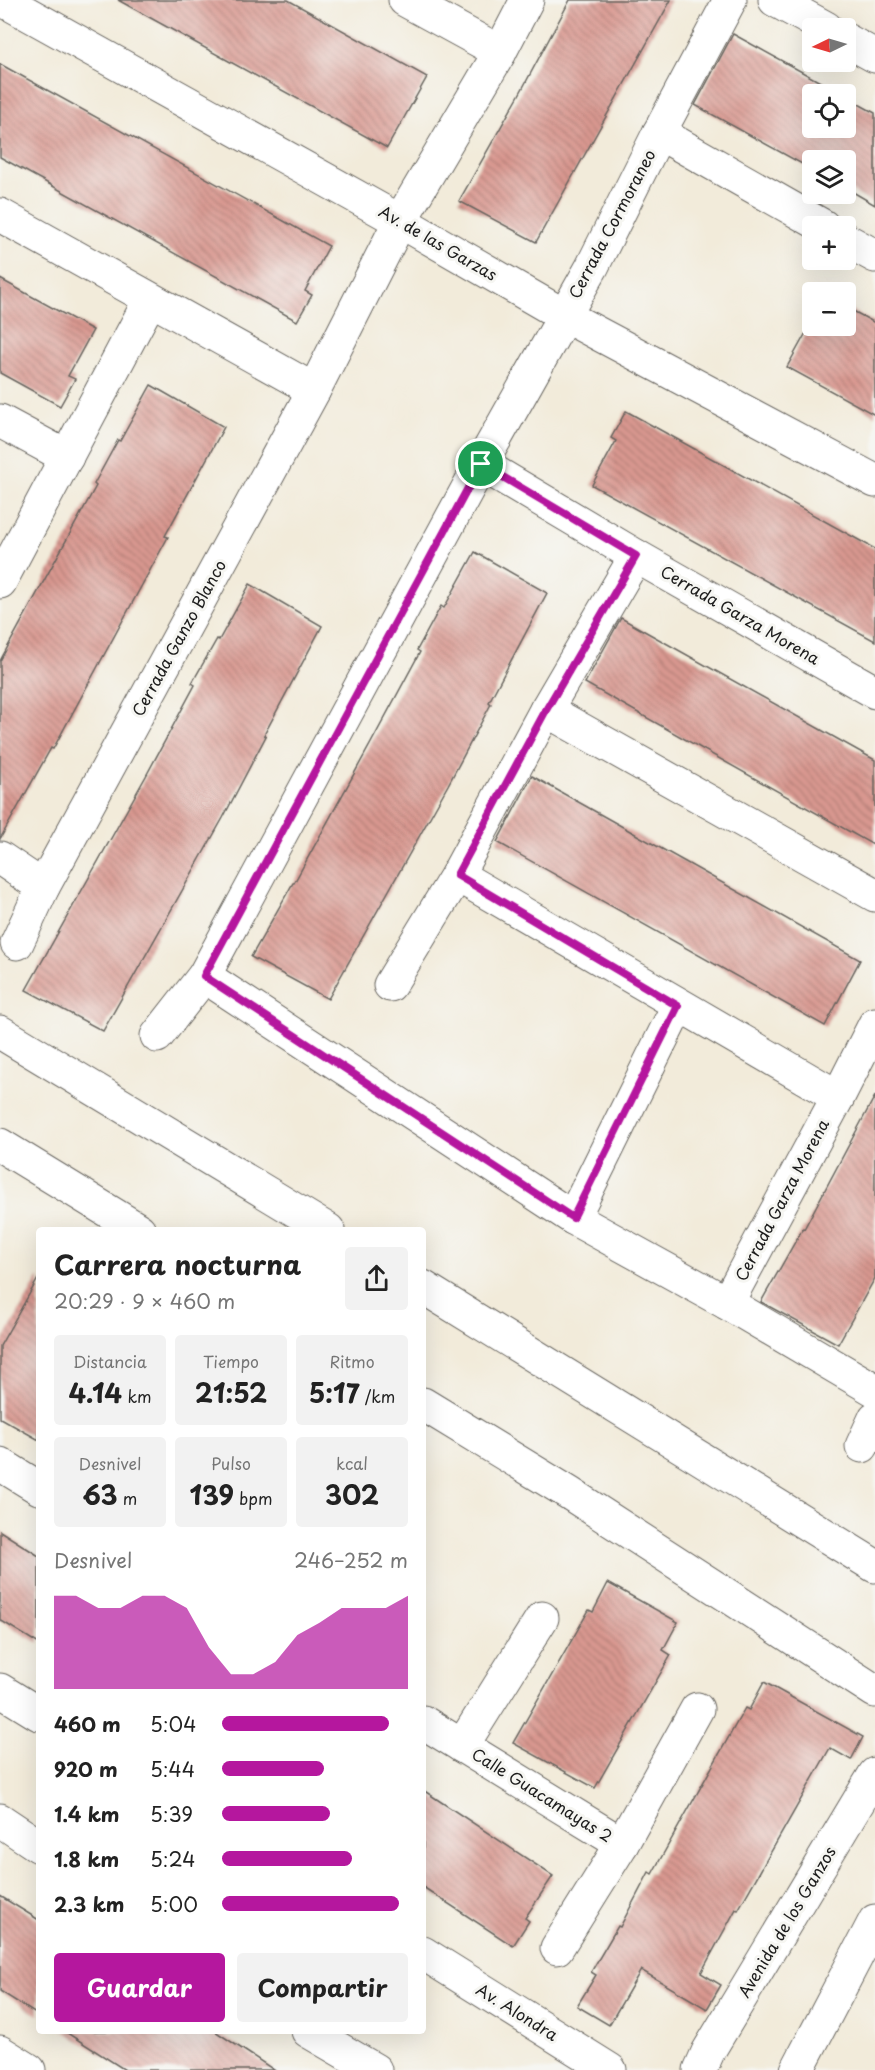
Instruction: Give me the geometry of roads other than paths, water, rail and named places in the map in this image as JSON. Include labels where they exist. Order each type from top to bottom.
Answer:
[{"type":"street","name":"Av. de las Garzas","points":[[3,0],[400,221],[556,328],[875,481]]},
{"type":"street","points":[[405,0],[500,51]]},
{"type":"street","name":"Cerrada Ganzo Blanco","points":[[17,943],[43,887],[314,390],[400,221],[500,51],[527,0]]},
{"type":"street","name":"Cerrada Cormoraneo","points":[[556,328],[592,267],[659,133],[730,0]]},
{"type":"street","points":[[774,0],[807,18]]},
{"type":"street","points":[[856,46],[875,56]]},
{"type":"street","name":"Cerrada Cormoraneo","points":[[659,133],[805,216]]},
{"type":"street","points":[[0,215],[314,390]]},
{"type":"street","points":[[856,246],[875,256]]},
{"type":"street","points":[[0,582],[150,300]]},
{"type":"street","points":[[157,1036],[204,976],[556,328]]},
{"type":"street","points":[[0,421],[67,457]]},
{"type":"street","name":"Cerrada Garza Morena","points":[[481,464],[636,556],[875,692]]},
{"type":"street","points":[[390,985],[457,875],[546,710],[636,556]]},
{"type":"street","points":[[546,710],[875,895]]},
{"type":"street","points":[[0,858],[43,887]]},
{"type":"street","points":[[457,875],[678,1006],[838,1097]]},
{"type":"street","points":[[204,976],[573,1218],[875,1390]]},
{"type":"street","points":[[573,1218],[678,1006]]},
{"type":"street","name":"Cerrada Garza Morena","points":[[727,1304],[875,1024]]},
{"type":"street","points":[[0,1032],[323,1227]]},
{"type":"street","points":[[0,1145],[134,1227]]},
{"type":"street","points":[[426,1289],[875,1566]]},
{"type":"street","points":[[426,1406],[569,1493],[875,1690]]},
{"type":"street","points":[[0,1464],[36,1486]]},
{"type":"street","name":"Calle Guacamayas 2","points":[[462,1746],[542,1618]]},
{"type":"street","points":[[0,1690],[36,1712]]},
{"type":"street","name":"Calle Guacamayas 2","points":[[557,1948],[622,1844],[697,1708]]},
{"type":"street","name":"Calle Guacamayas 2","points":[[426,1724],[622,1844]]},
{"type":"street","name":"Avenida de los Ganzos","points":[[700,2070],[708,2052],[875,1774]]},
{"type":"street","points":[[0,1820],[36,1844]]},
{"type":"street","points":[[797,2070],[875,1921]]},
{"type":"street","name":"Av. Alondra","points":[[426,1955],[610,2070]]},
{"type":"street","points":[[313,2034],[375,2070]]},
{"type":"street","points":[[0,2052],[29,2070]]}]
